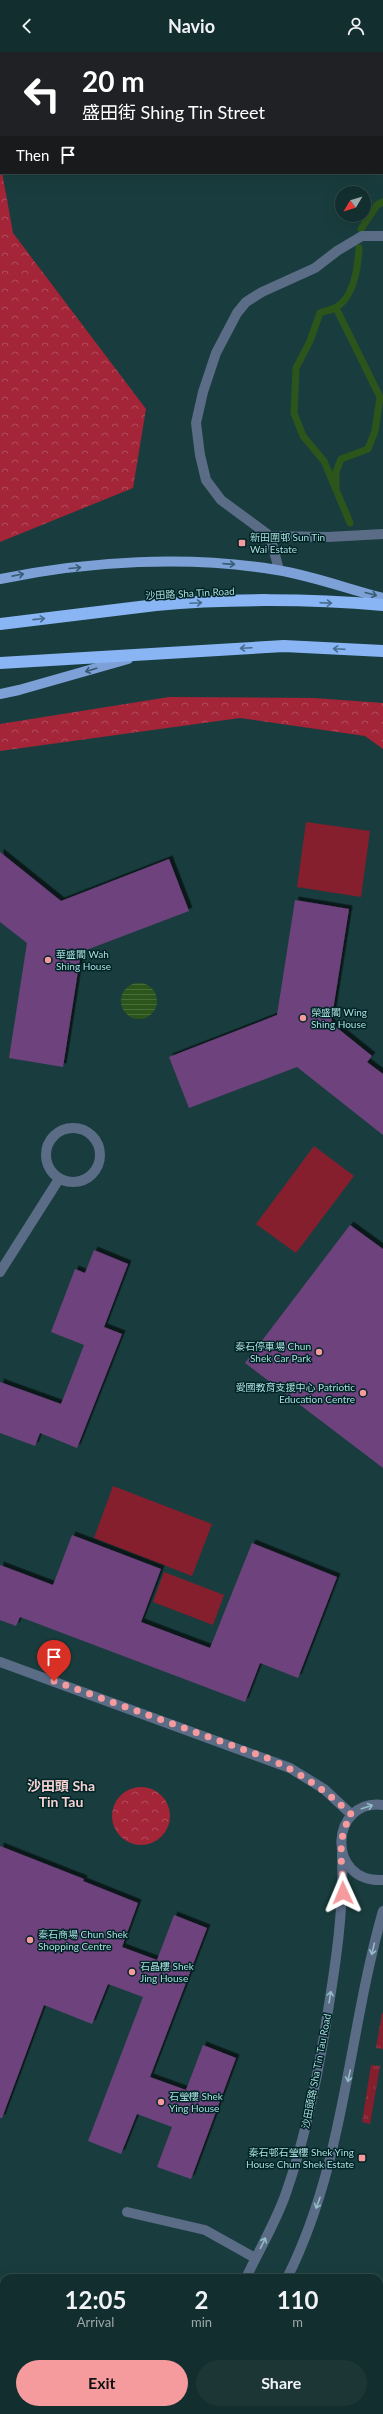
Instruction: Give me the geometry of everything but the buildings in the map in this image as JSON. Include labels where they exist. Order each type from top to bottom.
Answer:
[{"type":"highway","name":"沙田路 Sha Tin Road","points":[[0,624],[157,605],[195,603],[277,601],[383,605]]},
{"type":"highway","points":[[0,663],[284,646],[383,651]]},
{"type":"main road","points":[[0,579],[36,571],[148,563],[194,562],[279,570],[383,598]]},
{"type":"main road","points":[[0,694],[142,655]]},
{"type":"street","points":[[383,236],[362,236],[337,251],[315,268],[262,292],[246,302],[238,313],[216,353],[203,392],[196,423],[200,455],[206,480],[221,500],[270,536],[328,537],[383,534]]},
{"type":"street","points":[[270,536],[279,570]]},
{"type":"street","points":[[76,1128],[85,1130],[92,1135],[100,1151],[98,1168],[92,1175],[80,1181],[67,1182],[59,1179],[48,1167],[46,1152],[48,1144],[59,1131],[76,1128]]},
{"type":"street","points":[[0,1272],[59,1179]]},
{"type":"street","points":[[0,1662],[290,1768],[324,1789],[352,1815],[365,1807],[383,1805]]},
{"type":"street","name":"沙田頭路 Sha Tin Tau Road","points":[[248,2274],[286,2194],[302,2142],[322,2051],[339,1940],[343,1893],[342,1833],[352,1815]]},
{"type":"street","points":[[342,1854],[349,1866],[361,1876],[375,1880],[383,1880]]},
{"type":"street","points":[[289,2274],[307,2232],[332,2156],[372,1948],[383,1911]]},
{"type":"street","points":[[127,2212],[206,2230],[255,2258]]},
{"type":"green space","points":[[0,174],[2,174],[13,233],[146,409],[133,488],[0,542]]},
{"type":"green space","points":[[169,697],[314,698],[383,703],[383,749],[365,736],[240,718],[0,751],[0,724]]},
{"type":"green space","points":[[306,822],[370,831],[361,897],[297,887]]},
{"type":"green space","points":[[314,1146],[354,1176],[296,1253],[256,1224]]},
{"type":"green space","points":[[113,1486],[212,1524],[192,1576],[94,1538]]},
{"type":"green space","points":[[164,1572],[224,1595],[213,1625],[153,1602]]},
{"type":"green space","points":[[135,1787],[147,1787],[162,1795],[170,1810],[170,1822],[162,1837],[147,1845],[135,1845],[120,1837],[112,1822],[112,1810],[120,1795]]},
{"type":"green space","points":[[383,2013],[383,2049],[376,2048]]},
{"type":"green space","points":[[371,2065],[380,2066],[370,2124],[362,2122]]},
{"type":"shaded area","points":[[139,983],[149,986],[154,991],[157,1001],[154,1011],[149,1016],[139,1019],[129,1016],[124,1011],[121,1001],[124,991],[129,986]]},
{"type":"waterway","points":[[361,229],[377,205],[383,202]]},
{"type":"waterway","points":[[350,523],[324,461],[303,436],[294,413],[296,368],[310,341],[320,313],[335,308],[347,297],[354,281],[358,264],[359,248]]},
{"type":"waterway","points":[[336,308],[380,397],[375,431],[368,449],[341,459],[336,472],[336,486]]},
{"type":"place","name":"新田圍邨 Sun Tin Wai Estate","points":[[242,543]]},
{"type":"place","name":"華盛閣 Wah Shing House","points":[[48,960]]},
{"type":"place","name":"榮盛閣 Wing Shing House","points":[[303,1018]]},
{"type":"place","name":"秦石停車場 Chun Shek Car Park","points":[[319,1352]]},
{"type":"place","name":"愛國教育支援中心 Patriotic Education Centre","points":[[363,1393]]},
{"type":"place","name":"秦石商場 Chun Shek Shopping Centre","points":[[30,1940]]},
{"type":"place","name":"石晶樓 Shek Jing House","points":[[132,1972]]},
{"type":"place","name":"石瑩樓 Shek Ying House","points":[[161,2102]]},
{"type":"place","name":"秦石邨石瑩樓 Shek Ying House Chun Shek Estate","points":[[362,2158]]},
{"type":"district","name":"沙田頭 Sha Tin Tau","points":[[61,1794]]},
{"type":"route","points":[[54,1681],[160,1721],[267,1758],[290,1768],[324,1789],[352,1815],[344,1826],[341,1840],[343,1893]]}]
